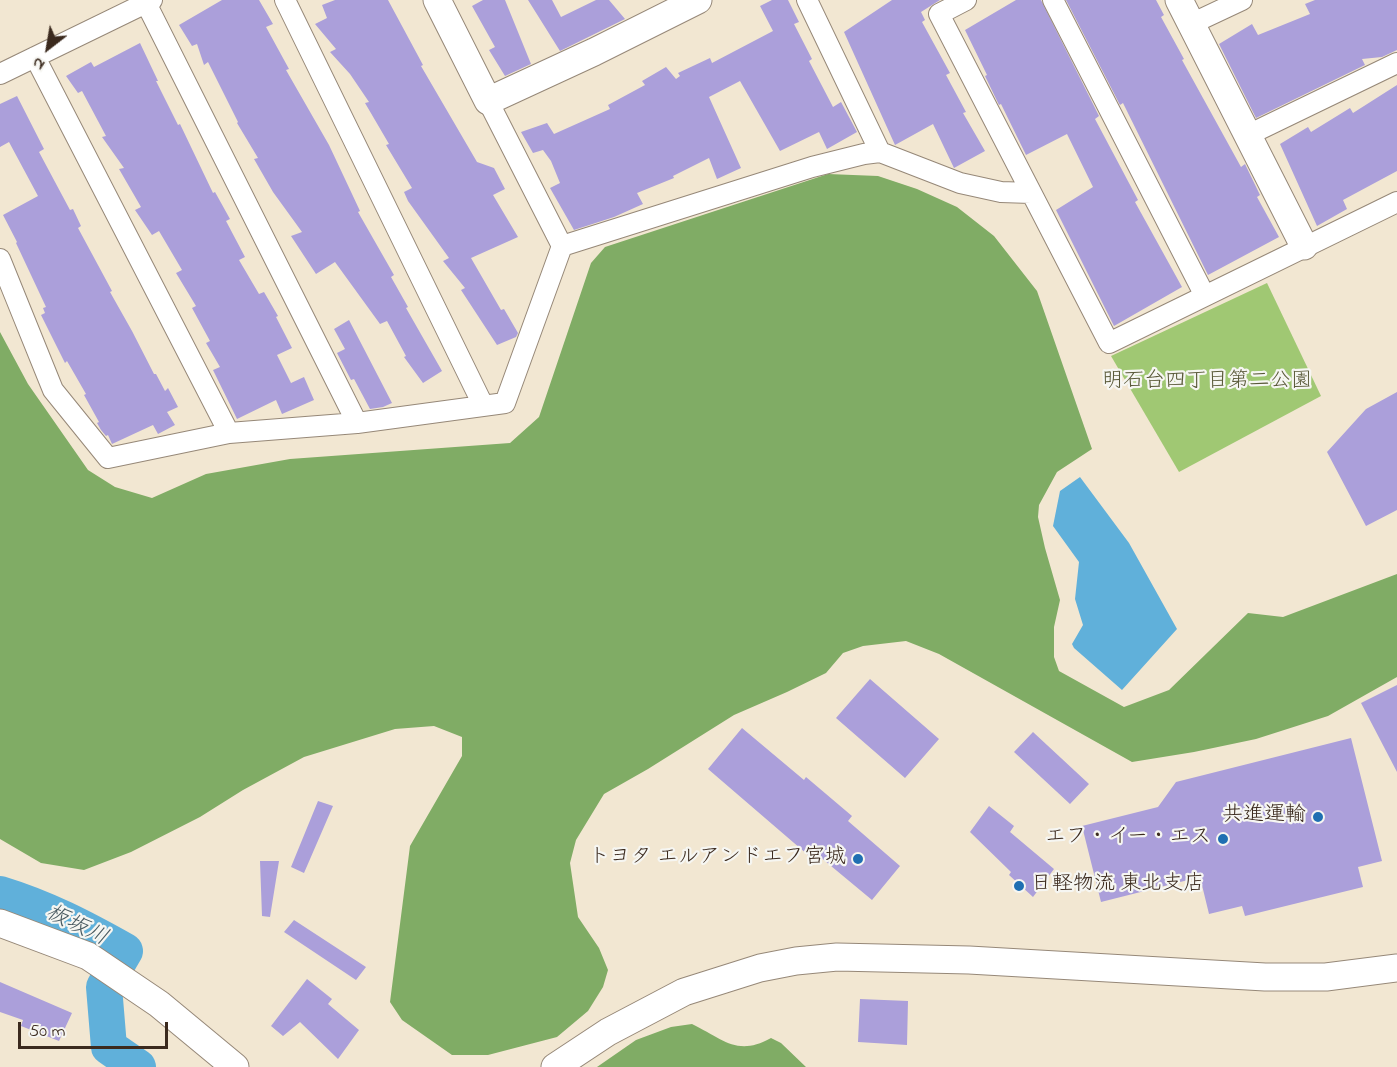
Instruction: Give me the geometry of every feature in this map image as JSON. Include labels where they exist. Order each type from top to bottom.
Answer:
[{"type":"street","points":[[285,0],[483,405]]},
{"type":"street","points":[[0,259],[53,390],[108,458],[228,433],[357,423],[505,403],[562,246],[437,0]]},
{"type":"street","points":[[488,101],[698,0]]},
{"type":"street","points":[[807,0],[880,152]]},
{"type":"street","points":[[966,0],[939,14],[1109,343],[1204,294],[1397,202]]},
{"type":"street","points":[[1053,0],[1204,294]]},
{"type":"street","points":[[1179,0],[1304,246]]},
{"type":"street","points":[[1191,24],[1242,0]]},
{"type":"street","points":[[0,74],[149,2],[357,423]]},
{"type":"street","points":[[34,57],[228,433]]},
{"type":"street","points":[[1248,135],[1397,63]]},
{"type":"street","points":[[562,246],[812,167],[880,152],[960,183],[1001,192],[1031,193]]},
{"type":"street","points":[[0,923],[88,956],[159,1004],[235,1067]]},
{"type":"street","points":[[555,1067],[608,1032],[684,992],[760,968],[796,961],[837,957],[969,960],[1265,977],[1326,977],[1397,968]]},
{"type":"green space","points":[[828,174],[878,176],[917,189],[957,207],[994,236],[1037,291],[1092,449],[1057,472],[1039,505],[1038,517],[1060,600],[1054,627],[1054,657],[1059,671],[1124,707],[1169,690],[1248,613],[1283,617],[1397,574],[1397,677],[1328,716],[1256,739],[1132,762],[939,654],[906,641],[863,646],[843,653],[826,673],[734,715],[604,794],[576,840],[570,863],[578,917],[599,948],[608,970],[603,987],[588,1011],[557,1037],[488,1055],[452,1055],[402,1020],[390,1002],[410,846],[462,756],[462,737],[434,726],[395,729],[304,757],[243,790],[200,817],[131,852],[84,870],[41,863],[0,839],[0,332],[28,384],[88,470],[115,487],[152,498],[206,474],[290,459],[510,443],[539,417],[591,263],[605,247]]},
{"type":"green space","name":"明石台四丁目第二公園","points":[[1267,283],[1321,396],[1179,472],[1111,356]]},
{"type":"green space","points":[[692,1024],[730,1044],[739,1046],[749,1046],[771,1038],[781,1043],[806,1067],[597,1067],[636,1040],[671,1027]]},
{"type":"water","points":[[1080,477],[1129,543],[1177,629],[1122,690],[1072,644],[1083,625],[1075,599],[1079,562],[1053,526],[1060,491]]},
{"type":"building","points":[[222,0],[259,0],[273,24],[266,27],[289,69],[286,70],[329,145],[360,211],[358,212],[394,275],[391,277],[408,307],[406,308],[442,371],[423,383],[404,357],[406,356],[387,321],[380,324],[335,262],[316,274],[291,236],[302,232],[273,192],[254,159],[258,158],[237,123],[208,62],[204,65],[197,44],[192,46],[179,25]]},
{"type":"building","points":[[335,0],[388,0],[423,65],[421,66],[477,162],[494,168],[505,189],[493,195],[518,237],[471,258],[501,310],[504,309],[518,333],[516,337],[497,345],[461,290],[465,288],[443,261],[449,258],[408,201],[404,192],[412,188],[386,145],[389,144],[365,103],[369,102],[350,74],[330,52],[336,49],[315,24],[327,18],[322,5]]},
{"type":"building","points":[[483,0],[505,0],[531,64],[505,76],[489,50],[495,47],[472,6]]},
{"type":"building","points":[[528,0],[552,0],[561,17],[596,0],[609,0],[625,19],[560,51]]},
{"type":"building","points":[[772,0],[788,0],[799,22],[794,24],[812,59],[809,61],[833,107],[841,102],[857,132],[827,149],[819,132],[780,151],[740,81],[709,97],[741,168],[717,179],[709,158],[673,176],[674,178],[637,193],[643,204],[614,217],[574,230],[550,188],[560,183],[551,161],[543,150],[533,153],[521,132],[547,123],[554,134],[610,109],[608,105],[645,85],[642,81],[666,67],[676,79],[680,76],[678,73],[710,58],[712,63],[773,31],[760,6]]},
{"type":"building","points":[[892,0],[940,0],[921,12],[925,20],[922,22],[950,73],[946,75],[966,112],[963,113],[985,151],[954,168],[933,124],[895,145],[844,32]]},
{"type":"building","points":[[1016,0],[1041,0],[1099,116],[1095,119],[1138,200],[1135,202],[1182,287],[1114,326],[1056,210],[1093,187],[1067,134],[1026,155],[1001,104],[999,105],[965,30]]},
{"type":"building","points":[[1066,0],[1156,0],[1164,15],[1161,17],[1184,59],[1182,60],[1241,167],[1245,164],[1260,195],[1257,197],[1279,237],[1208,275],[1123,103],[1120,105]]},
{"type":"building","points":[[1315,0],[1397,0],[1397,50],[1382,57],[1362,59],[1365,65],[1256,118],[1219,44],[1252,24],[1258,35],[1310,14],[1305,4]]},
{"type":"building","points":[[140,43],[178,125],[180,124],[213,193],[215,192],[230,219],[226,221],[245,257],[239,260],[259,294],[264,292],[278,316],[276,317],[292,348],[277,355],[291,383],[304,377],[314,400],[282,414],[276,400],[237,419],[213,370],[220,367],[206,343],[210,341],[192,308],[196,306],[176,273],[182,270],[159,231],[152,235],[135,210],[141,207],[119,169],[124,168],[102,137],[106,136],[82,91],[78,93],[66,76],[91,62],[94,67]]},
{"type":"building","points":[[1397,85],[1397,171],[1343,200],[1347,209],[1317,226],[1280,144],[1308,127],[1311,132],[1350,108],[1353,113]]},
{"type":"building","points":[[17,96],[44,149],[39,152],[70,210],[73,209],[81,226],[78,228],[112,291],[110,292],[154,374],[165,391],[168,388],[178,407],[167,412],[175,425],[158,434],[153,425],[112,444],[108,435],[106,436],[97,423],[99,422],[84,395],[86,394],[67,361],[65,363],[41,315],[45,313],[43,308],[46,307],[3,215],[38,196],[9,142],[0,147],[0,104]]},
{"type":"building","points":[[349,320],[392,403],[370,409],[337,353],[345,349],[334,329]]},
{"type":"building","points":[[1397,392],[1397,510],[1366,526],[1327,452],[1366,409]]},
{"type":"building","points":[[870,679],[939,739],[905,778],[836,718]]},
{"type":"building","points":[[1397,685],[1397,772],[1361,703]]},
{"type":"building","points":[[742,728],[804,780],[806,777],[852,816],[848,821],[900,866],[872,900],[819,856],[815,861],[708,769]]},
{"type":"building","points":[[1033,732],[1089,784],[1070,804],[1014,752]]},
{"type":"building","points":[[1351,738],[1382,861],[1358,867],[1363,887],[1245,916],[1242,906],[1209,914],[1200,877],[1101,902],[1082,826],[1158,807],[1176,782]]},
{"type":"building","points":[[318,801],[333,806],[304,873],[291,867]]},
{"type":"building","points":[[989,806],[1014,826],[1010,832],[1054,869],[1033,897],[1009,875],[1011,872],[970,832]]},
{"type":"building","points":[[260,861],[279,861],[270,917],[262,916]]},
{"type":"building","points":[[294,920],[366,967],[356,980],[284,932]]},
{"type":"building","points":[[307,979],[332,999],[328,1004],[359,1030],[338,1059],[300,1022],[283,1036],[271,1026]]},
{"type":"building","points":[[0,982],[72,1013],[59,1041],[21,1026],[23,1020],[0,1012]]},
{"type":"building","points":[[860,999],[908,1001],[907,1045],[858,1042]]},
{"type":"waterway","name":"板坂川","points":[[0,894],[64,919],[125,951],[104,987],[109,1047],[138,1067]]},
{"type":"place","name":"共進運輸","points":[[1318,817]]},
{"type":"place","name":"エフ・イー・エス","points":[[1223,839]]},
{"type":"place","name":"トヨタ エルアンドエフ宮城","points":[[858,859]]},
{"type":"place","name":"日軽物流 東北支店","points":[[1019,886]]}]
